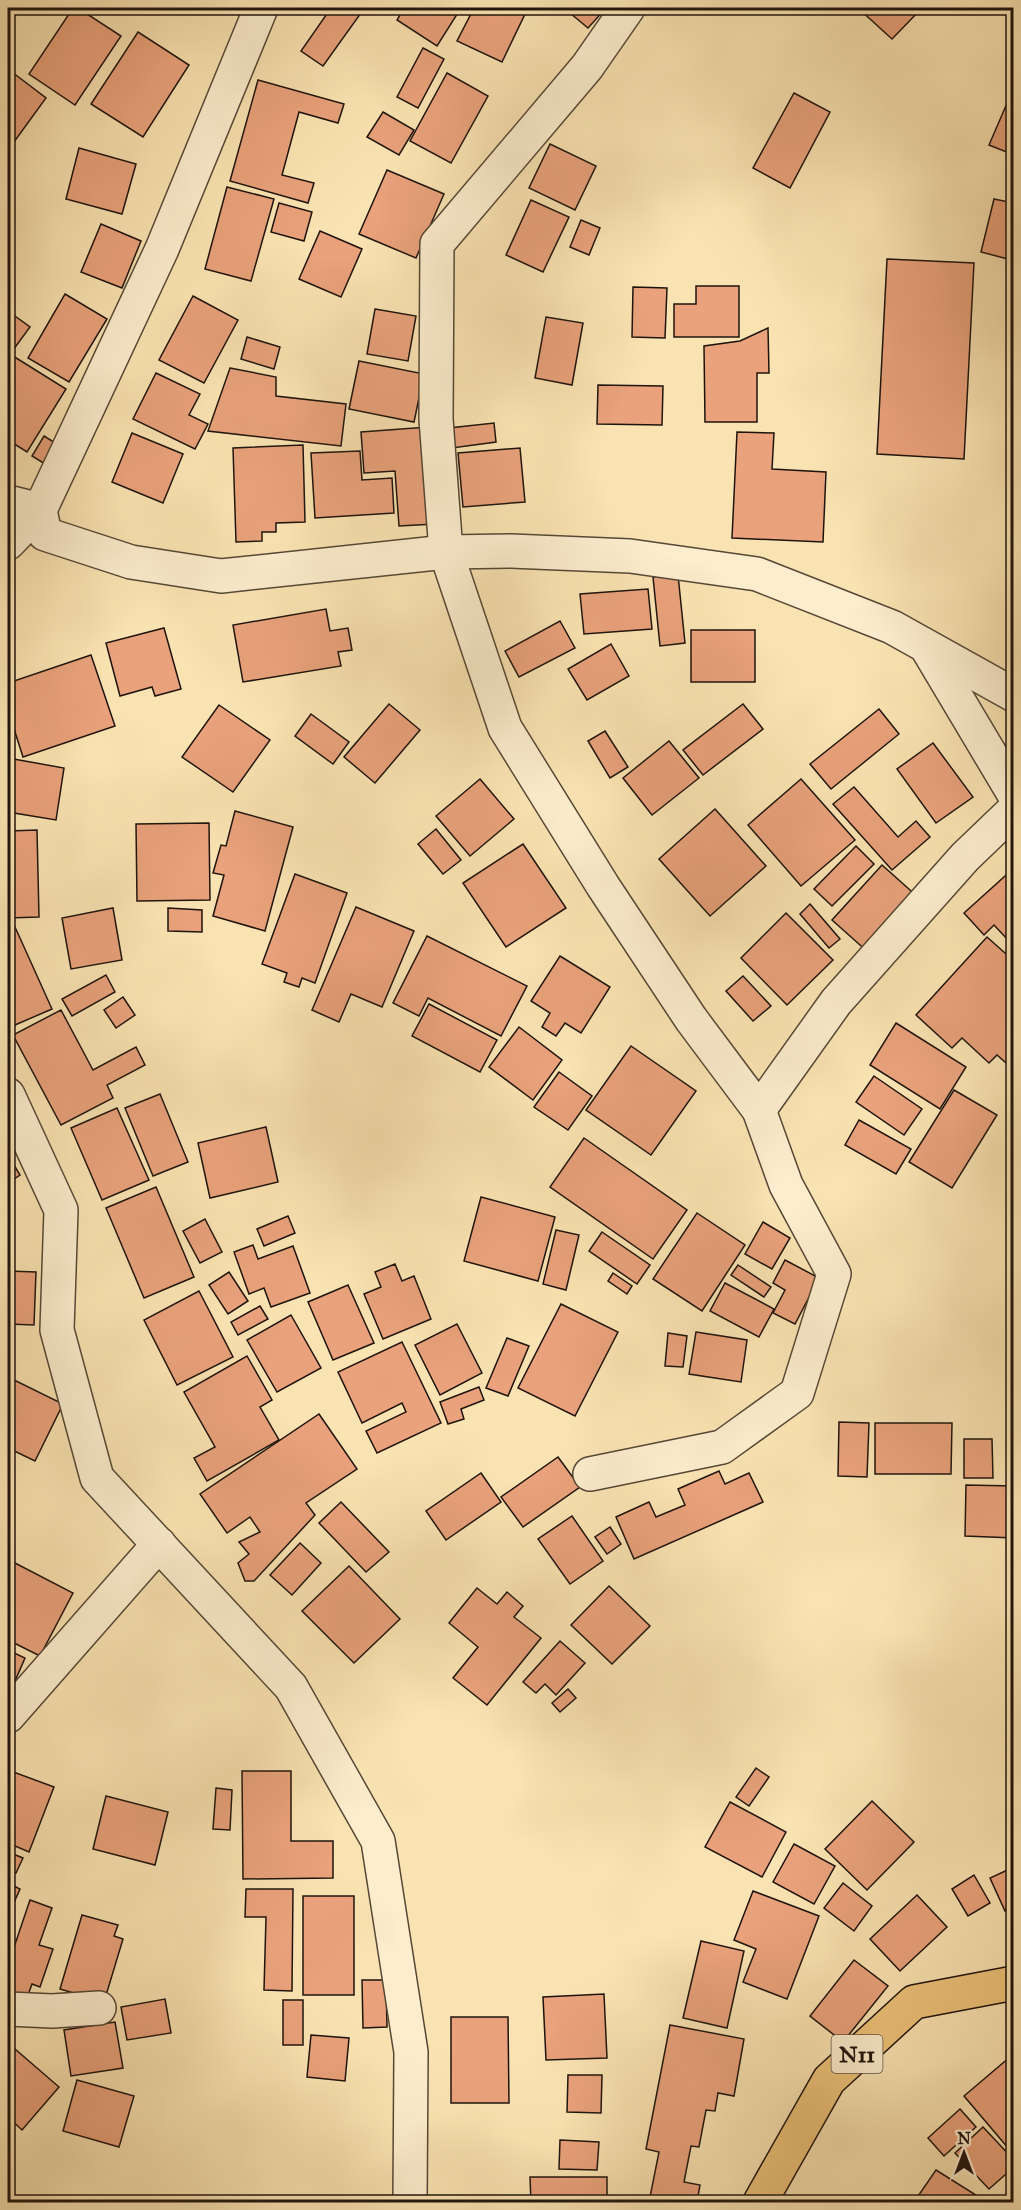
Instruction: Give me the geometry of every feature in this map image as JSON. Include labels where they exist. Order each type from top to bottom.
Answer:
[{"type":"highway","name":"N11","points":[[760,2202],[829,2080],[914,2002],[1014,1983]]},
{"type":"street","points":[[8,543],[40,510],[162,249],[261,8]]},
{"type":"street","points":[[590,1474],[722,1447],[797,1393],[834,1274],[786,1185],[759,1110],[691,1019],[603,886],[505,728],[446,552],[436,419],[437,244],[587,67],[628,8]]},
{"type":"street","points":[[8,502],[40,510]]},
{"type":"street","points":[[40,510],[45,534],[131,562],[221,576],[446,552],[511,551],[630,556],[758,574],[892,627],[1014,694]]},
{"type":"street","points":[[927,647],[1014,794]]},
{"type":"street","points":[[759,1110],[836,1002],[965,857],[1014,810]]},
{"type":"street","points":[[8,1095],[61,1210],[57,1330],[97,1478],[291,1687],[378,1841],[411,2052],[410,2202]]},
{"type":"street","points":[[8,1716],[159,1544]]},
{"type":"street","points":[[8,2009],[52,2011],[99,2008]]},
{"type":"building","points":[[73,8],[78,8],[121,36],[75,105],[29,74]]},
{"type":"building","points":[[331,8],[353,8],[361,13],[323,66],[301,51]]},
{"type":"building","points":[[404,8],[461,8],[437,46],[397,20]]},
{"type":"building","points":[[474,8],[512,8],[525,14],[502,62],[457,41]]},
{"type":"building","points":[[564,8],[606,8],[588,28]]},
{"type":"building","points":[[858,8],[922,8],[892,39]]},
{"type":"building","points":[[138,32],[189,65],[143,137],[91,104]]},
{"type":"building","points":[[423,48],[444,59],[418,108],[397,97]]},
{"type":"building","points":[[8,69],[46,98],[11,146],[8,143]]},
{"type":"building","points":[[447,73],[488,96],[451,163],[410,141]]},
{"type":"building","points":[[258,80],[344,104],[338,123],[299,112],[282,175],[314,183],[308,203],[230,181]]},
{"type":"building","points":[[1014,87],[1014,155],[989,145]]},
{"type":"building","points":[[794,93],[830,112],[790,188],[753,168]]},
{"type":"building","points":[[383,112],[414,130],[399,155],[367,137]]},
{"type":"building","points":[[550,144],[596,166],[575,210],[529,188]]},
{"type":"building","points":[[79,148],[136,164],[122,214],[66,199]]},
{"type":"building","points":[[387,170],[444,194],[416,258],[359,234]]},
{"type":"building","points":[[227,187],[274,199],[251,281],[205,269]]},
{"type":"building","points":[[994,199],[1014,203],[1014,239],[1008,259],[981,252]]},
{"type":"building","points":[[531,200],[569,217],[543,272],[506,255]]},
{"type":"building","points":[[279,203],[312,212],[304,241],[271,232]]},
{"type":"building","points":[[581,220],[600,228],[589,255],[570,247]]},
{"type":"building","points":[[101,224],[141,241],[122,288],[81,272]]},
{"type":"building","points":[[320,231],[362,249],[341,297],[299,279]]},
{"type":"building","points":[[887,259],[974,263],[964,459],[877,454]]},
{"type":"building","points":[[696,286],[739,286],[739,337],[674,337],[674,304],[696,304]]},
{"type":"building","points":[[633,287],[667,288],[665,338],[632,337]]},
{"type":"building","points":[[65,294],[107,319],[69,382],[28,358]]},
{"type":"building","points":[[193,296],[238,320],[204,383],[159,360]]},
{"type":"building","points":[[375,309],[416,316],[408,361],[367,354]]},
{"type":"building","points":[[8,311],[30,327],[8,357]]},
{"type":"building","points":[[546,317],[583,323],[572,385],[535,378]]},
{"type":"building","points":[[768,328],[769,373],[757,373],[757,422],[705,422],[704,346],[740,341]]},
{"type":"building","points":[[247,337],[280,347],[274,369],[241,359]]},
{"type":"building","points":[[13,356],[66,389],[27,452],[8,440],[8,366]]},
{"type":"building","points":[[359,361],[424,374],[414,422],[349,409]]},
{"type":"building","points":[[230,368],[276,377],[276,396],[346,404],[341,446],[208,431]]},
{"type":"building","points":[[156,373],[200,394],[189,415],[208,424],[195,449],[133,419]]},
{"type":"building","points":[[598,385],[663,386],[662,425],[597,424]]},
{"type":"building","points":[[494,423],[496,442],[452,448],[449,428]]},
{"type":"building","points":[[428,427],[435,524],[399,526],[395,471],[364,473],[361,432]]},
{"type":"building","points":[[737,432],[774,433],[772,469],[826,472],[823,542],[732,538]]},
{"type":"building","points":[[132,433],[183,454],[163,503],[112,482]]},
{"type":"building","points":[[44,436],[57,444],[45,464],[32,456]]},
{"type":"building","points":[[303,445],[305,522],[276,523],[276,532],[262,532],[262,541],[236,542],[233,448]]},
{"type":"building","points":[[520,448],[525,502],[463,507],[458,453]]},
{"type":"building","points":[[360,451],[362,480],[392,478],[394,513],[315,518],[311,453]]},
{"type":"building","points":[[678,575],[685,643],[660,646],[653,577]]},
{"type":"building","points":[[648,589],[652,629],[584,634],[580,594]]},
{"type":"building","points":[[326,609],[330,631],[348,628],[352,650],[338,652],[341,666],[243,682],[233,625]]},
{"type":"building","points":[[560,621],[575,648],[519,677],[505,651]]},
{"type":"building","points":[[164,628],[181,689],[155,696],[152,687],[120,696],[106,643]]},
{"type":"building","points":[[691,630],[755,630],[755,682],[691,682]]},
{"type":"building","points":[[611,644],[629,676],[587,700],[568,669]]},
{"type":"building","points":[[91,655],[115,726],[23,757],[8,710],[8,683]]},
{"type":"building","points":[[389,704],[420,730],[375,783],[344,757]]},
{"type":"building","points":[[743,704],[763,729],[703,775],[683,750]]},
{"type":"building","points":[[219,705],[270,740],[233,792],[182,757]]},
{"type":"building","points":[[879,709],[899,734],[831,789],[810,764]]},
{"type":"building","points":[[311,714],[349,742],[333,764],[295,736]]},
{"type":"building","points":[[605,731],[628,767],[610,778],[588,741]]},
{"type":"building","points":[[669,741],[699,778],[652,815],[623,778]]},
{"type":"building","points":[[933,743],[973,797],[936,823],[897,769]]},
{"type":"building","points":[[8,758],[64,768],[56,820],[8,812]]},
{"type":"building","points":[[480,779],[514,819],[470,856],[436,816]]},
{"type":"building","points":[[801,779],[855,840],[801,886],[748,825]]},
{"type":"building","points":[[854,787],[898,837],[916,821],[930,837],[892,870],[833,804]]},
{"type":"building","points":[[715,809],[766,866],[710,916],[659,859]]},
{"type":"building","points":[[235,811],[293,827],[265,931],[213,916],[224,875],[213,873],[221,845],[226,846]]},
{"type":"building","points":[[209,823],[210,900],[137,901],[136,824]]},
{"type":"building","points":[[436,829],[461,860],[443,874],[418,844]]},
{"type":"building","points":[[37,830],[39,917],[8,918],[8,831]]},
{"type":"building","points":[[523,844],[566,908],[506,947],[463,883]]},
{"type":"building","points":[[856,846],[874,864],[832,906],[814,889]]},
{"type":"building","points":[[882,865],[919,898],[869,953],[832,920]]},
{"type":"building","points":[[1014,868],[1014,937],[1009,941],[994,925],[984,935],[964,913]]},
{"type":"building","points":[[295,874],[347,893],[315,983],[302,978],[299,987],[284,982],[287,973],[262,964]]},
{"type":"building","points":[[810,904],[840,939],[829,948],[800,914]]},
{"type":"building","points":[[356,907],[414,931],[382,1007],[351,994],[339,1022],[312,1010]]},
{"type":"building","points":[[113,908],[122,960],[71,969],[62,918]]},
{"type":"building","points":[[168,908],[202,910],[202,932],[168,931]]},
{"type":"building","points":[[786,913],[833,960],[787,1005],[741,958]]},
{"type":"building","points":[[15,927],[52,1009],[8,1028],[8,930]]},
{"type":"building","points":[[427,936],[527,986],[501,1036],[428,998],[419,1016],[393,1003]]},
{"type":"building","points":[[987,937],[1014,961],[1014,1070],[997,1055],[989,1063],[962,1038],[952,1048],[916,1015]]},
{"type":"building","points":[[560,956],[610,987],[581,1033],[565,1023],[556,1036],[542,1027],[550,1013],[531,1001]]},
{"type":"building","points":[[106,975],[115,992],[72,1016],[62,999]]},
{"type":"building","points":[[743,976],[771,1006],[753,1021],[726,991]]},
{"type":"building","points":[[123,997],[135,1015],[116,1028],[104,1010]]},
{"type":"building","points":[[429,1004],[497,1040],[480,1072],[412,1036]]},
{"type":"building","points":[[61,1010],[93,1070],[136,1047],[145,1065],[107,1085],[113,1098],[61,1125],[13,1035]]},
{"type":"building","points":[[896,1023],[966,1067],[940,1109],[870,1065]]},
{"type":"building","points":[[519,1027],[562,1060],[533,1100],[489,1067]]},
{"type":"building","points":[[631,1046],[696,1091],[651,1155],[586,1110]]},
{"type":"building","points":[[559,1072],[592,1096],[568,1130],[534,1107]]},
{"type":"building","points":[[874,1076],[922,1109],[904,1135],[856,1102]]},
{"type":"building","points":[[954,1090],[997,1115],[952,1188],[909,1162]]},
{"type":"building","points":[[160,1094],[188,1162],[153,1176],[125,1108]]},
{"type":"building","points":[[117,1108],[149,1180],[102,1200],[71,1128]]},
{"type":"building","points":[[859,1120],[911,1149],[896,1174],[845,1145]]},
{"type":"building","points":[[266,1127],[278,1182],[210,1198],[198,1143]]},
{"type":"building","points":[[584,1138],[687,1210],[653,1259],[550,1187]]},
{"type":"building","points":[[8,1155],[20,1175],[8,1183]]},
{"type":"building","points":[[156,1187],[194,1277],[144,1298],[106,1208]]},
{"type":"building","points":[[481,1197],[555,1217],[538,1281],[464,1261]]},
{"type":"building","points":[[697,1213],[745,1245],[702,1311],[653,1279]]},
{"type":"building","points":[[288,1216],[295,1233],[264,1246],[257,1229]]},
{"type":"building","points":[[205,1219],[222,1252],[200,1263],[183,1231]]},
{"type":"building","points":[[763,1222],[790,1238],[772,1269],[745,1254]]},
{"type":"building","points":[[556,1230],[579,1235],[566,1290],[543,1284]]},
{"type":"building","points":[[602,1232],[650,1265],[637,1284],[589,1251]]},
{"type":"building","points":[[253,1245],[258,1259],[293,1246],[310,1293],[271,1307],[264,1288],[249,1294],[234,1252]]},
{"type":"building","points":[[785,1260],[819,1278],[795,1324],[773,1313],[785,1290],[773,1283]]},
{"type":"building","points":[[395,1264],[402,1281],[414,1276],[431,1319],[383,1339],[364,1294],[381,1287],[375,1272]]},
{"type":"building","points":[[738,1265],[771,1287],[764,1297],[731,1275]]},
{"type":"building","points":[[8,1271],[36,1272],[34,1325],[8,1324]]},
{"type":"building","points":[[229,1272],[248,1301],[228,1314],[209,1285]]},
{"type":"building","points":[[613,1273],[632,1286],[627,1294],[608,1281]]},
{"type":"building","points":[[725,1283],[774,1309],[759,1337],[710,1311]]},
{"type":"building","points":[[348,1285],[374,1343],[333,1360],[308,1302]]},
{"type":"building","points":[[199,1291],[233,1357],[177,1385],[144,1320]]},
{"type":"building","points":[[561,1304],[618,1332],[575,1416],[518,1388]]},
{"type":"building","points":[[260,1306],[268,1319],[238,1335],[231,1322]]},
{"type":"building","points":[[291,1315],[321,1368],[277,1392],[247,1340]]},
{"type":"building","points":[[457,1324],[482,1373],[440,1395],[415,1345]]},
{"type":"building","points":[[696,1332],[747,1340],[741,1382],[689,1374]]},
{"type":"building","points":[[668,1333],[687,1336],[683,1367],[665,1366]]},
{"type":"building","points":[[507,1338],[529,1346],[508,1396],[486,1388]]},
{"type":"building","points":[[402,1342],[441,1423],[377,1453],[366,1431],[406,1412],[402,1403],[362,1423],[338,1372]]},
{"type":"building","points":[[247,1356],[272,1400],[260,1407],[279,1440],[207,1481],[194,1458],[215,1447],[184,1392]]},
{"type":"building","points":[[8,1377],[63,1404],[35,1461],[8,1448]]},
{"type":"building","points":[[479,1387],[484,1400],[461,1409],[464,1419],[448,1424],[440,1402]]},
{"type":"building","points":[[319,1414],[357,1469],[306,1503],[315,1515],[254,1581],[245,1581],[238,1563],[249,1554],[239,1542],[260,1532],[250,1517],[227,1533],[200,1494]]},
{"type":"building","points":[[839,1422],[869,1423],[867,1477],[838,1476]]},
{"type":"building","points":[[875,1423],[952,1423],[951,1474],[875,1474]]},
{"type":"building","points":[[964,1439],[992,1439],[993,1478],[964,1478]]},
{"type":"building","points":[[558,1457],[580,1487],[523,1527],[501,1497]]},
{"type":"building","points":[[719,1471],[725,1484],[749,1473],[763,1502],[634,1559],[616,1517],[649,1502],[656,1517],[685,1505],[678,1489]]},
{"type":"building","points":[[481,1473],[501,1502],[446,1540],[426,1511]]},
{"type":"building","points":[[966,1485],[1014,1486],[1014,1538],[965,1536]]},
{"type":"building","points":[[341,1502],[389,1552],[366,1572],[319,1523]]},
{"type":"building","points":[[572,1516],[603,1561],[570,1584],[538,1539]]},
{"type":"building","points":[[610,1527],[621,1544],[607,1554],[595,1537]]},
{"type":"building","points":[[300,1543],[321,1563],[292,1595],[270,1575]]},
{"type":"building","points":[[13,1562],[73,1593],[40,1656],[8,1640],[8,1573]]},
{"type":"building","points":[[349,1566],[400,1619],[354,1663],[302,1611]]},
{"type":"building","points":[[609,1586],[650,1626],[612,1664],[571,1625]]},
{"type":"building","points":[[477,1588],[497,1604],[507,1592],[523,1606],[514,1617],[541,1638],[487,1705],[453,1678],[478,1647],[449,1623]]},
{"type":"building","points":[[560,1641],[585,1663],[556,1695],[545,1684],[536,1693],[523,1682]]},
{"type":"building","points":[[8,1650],[25,1658],[8,1697]]},
{"type":"building","points":[[568,1689],[576,1698],[560,1712],[552,1703]]},
{"type":"building","points":[[756,1768],[769,1777],[749,1806],[736,1797]]},
{"type":"building","points":[[8,1770],[54,1787],[29,1852],[8,1843]]},
{"type":"building","points":[[242,1771],[291,1771],[291,1841],[333,1841],[333,1878],[243,1879]]},
{"type":"building","points":[[216,1788],[232,1790],[230,1830],[213,1829]]},
{"type":"building","points":[[106,1796],[168,1812],[155,1865],[93,1849]]},
{"type":"building","points":[[872,1801],[914,1842],[867,1890],[825,1849]]},
{"type":"building","points":[[730,1802],[786,1832],[762,1877],[705,1847]]},
{"type":"building","points":[[794,1844],[835,1866],[814,1904],[773,1882]]},
{"type":"building","points":[[8,1852],[23,1858],[16,1873],[8,1869]]},
{"type":"building","points":[[1014,1867],[1014,1907],[1005,1911],[990,1878]]},
{"type":"building","points":[[974,1875],[990,1903],[968,1916],[952,1889]]},
{"type":"building","points":[[8,1883],[20,1889],[8,1916]]},
{"type":"building","points":[[843,1883],[872,1906],[854,1931],[824,1908]]},
{"type":"building","points":[[246,1889],[293,1889],[292,1991],[264,1990],[266,1917],[245,1917]]},
{"type":"building","points":[[753,1891],[819,1916],[787,1999],[743,1982],[756,1949],[734,1940]]},
{"type":"building","points":[[917,1895],[947,1927],[900,1971],[870,1939]]},
{"type":"building","points":[[303,1896],[354,1896],[354,1995],[303,1995]]},
{"type":"building","points":[[30,1900],[52,1908],[39,1945],[53,1949],[40,1987],[32,1984],[24,2006],[8,2000],[8,1965]]},
{"type":"building","points":[[82,1915],[118,1925],[114,1936],[123,1939],[104,2002],[60,1989]]},
{"type":"building","points":[[701,1941],[744,1951],[727,2028],[683,2018]]},
{"type":"building","points":[[854,1960],[888,1986],[843,2042],[810,2016]]},
{"type":"building","points":[[362,1980],[386,1980],[387,2027],[363,2028]]},
{"type":"building","points":[[604,1994],[607,2058],[546,2060],[543,1997]]},
{"type":"building","points":[[165,1999],[171,2033],[127,2040],[121,2007]]},
{"type":"building","points":[[283,2000],[303,2000],[303,2045],[283,2045]]},
{"type":"building","points":[[451,2017],[508,2017],[509,2103],[451,2103]]},
{"type":"building","points":[[115,2022],[123,2068],[71,2076],[64,2030]]},
{"type":"building","points":[[670,2025],[744,2039],[734,2096],[718,2093],[715,2111],[706,2110],[699,2147],[691,2146],[684,2182],[700,2185],[697,2202],[649,2202],[659,2152],[646,2149]]},
{"type":"building","points":[[311,2035],[349,2038],[345,2081],[307,2077]]},
{"type":"building","points":[[8,2043],[59,2087],[22,2130],[8,2117]]},
{"type":"building","points":[[1010,2057],[1014,2061],[1014,2155],[964,2096]]},
{"type":"building","points":[[568,2075],[602,2075],[601,2113],[567,2112]]},
{"type":"building","points":[[77,2080],[134,2096],[119,2147],[63,2131]]},
{"type":"building","points":[[960,2109],[976,2127],[944,2156],[928,2138]]},
{"type":"building","points":[[983,2127],[1014,2160],[1014,2167],[989,2189],[955,2153]]},
{"type":"building","points":[[560,2140],[599,2142],[597,2170],[559,2169]]},
{"type":"building","points":[[936,2170],[987,2202],[914,2202]]},
{"type":"building","points":[[530,2177],[607,2177],[607,2202],[531,2202]]}]
